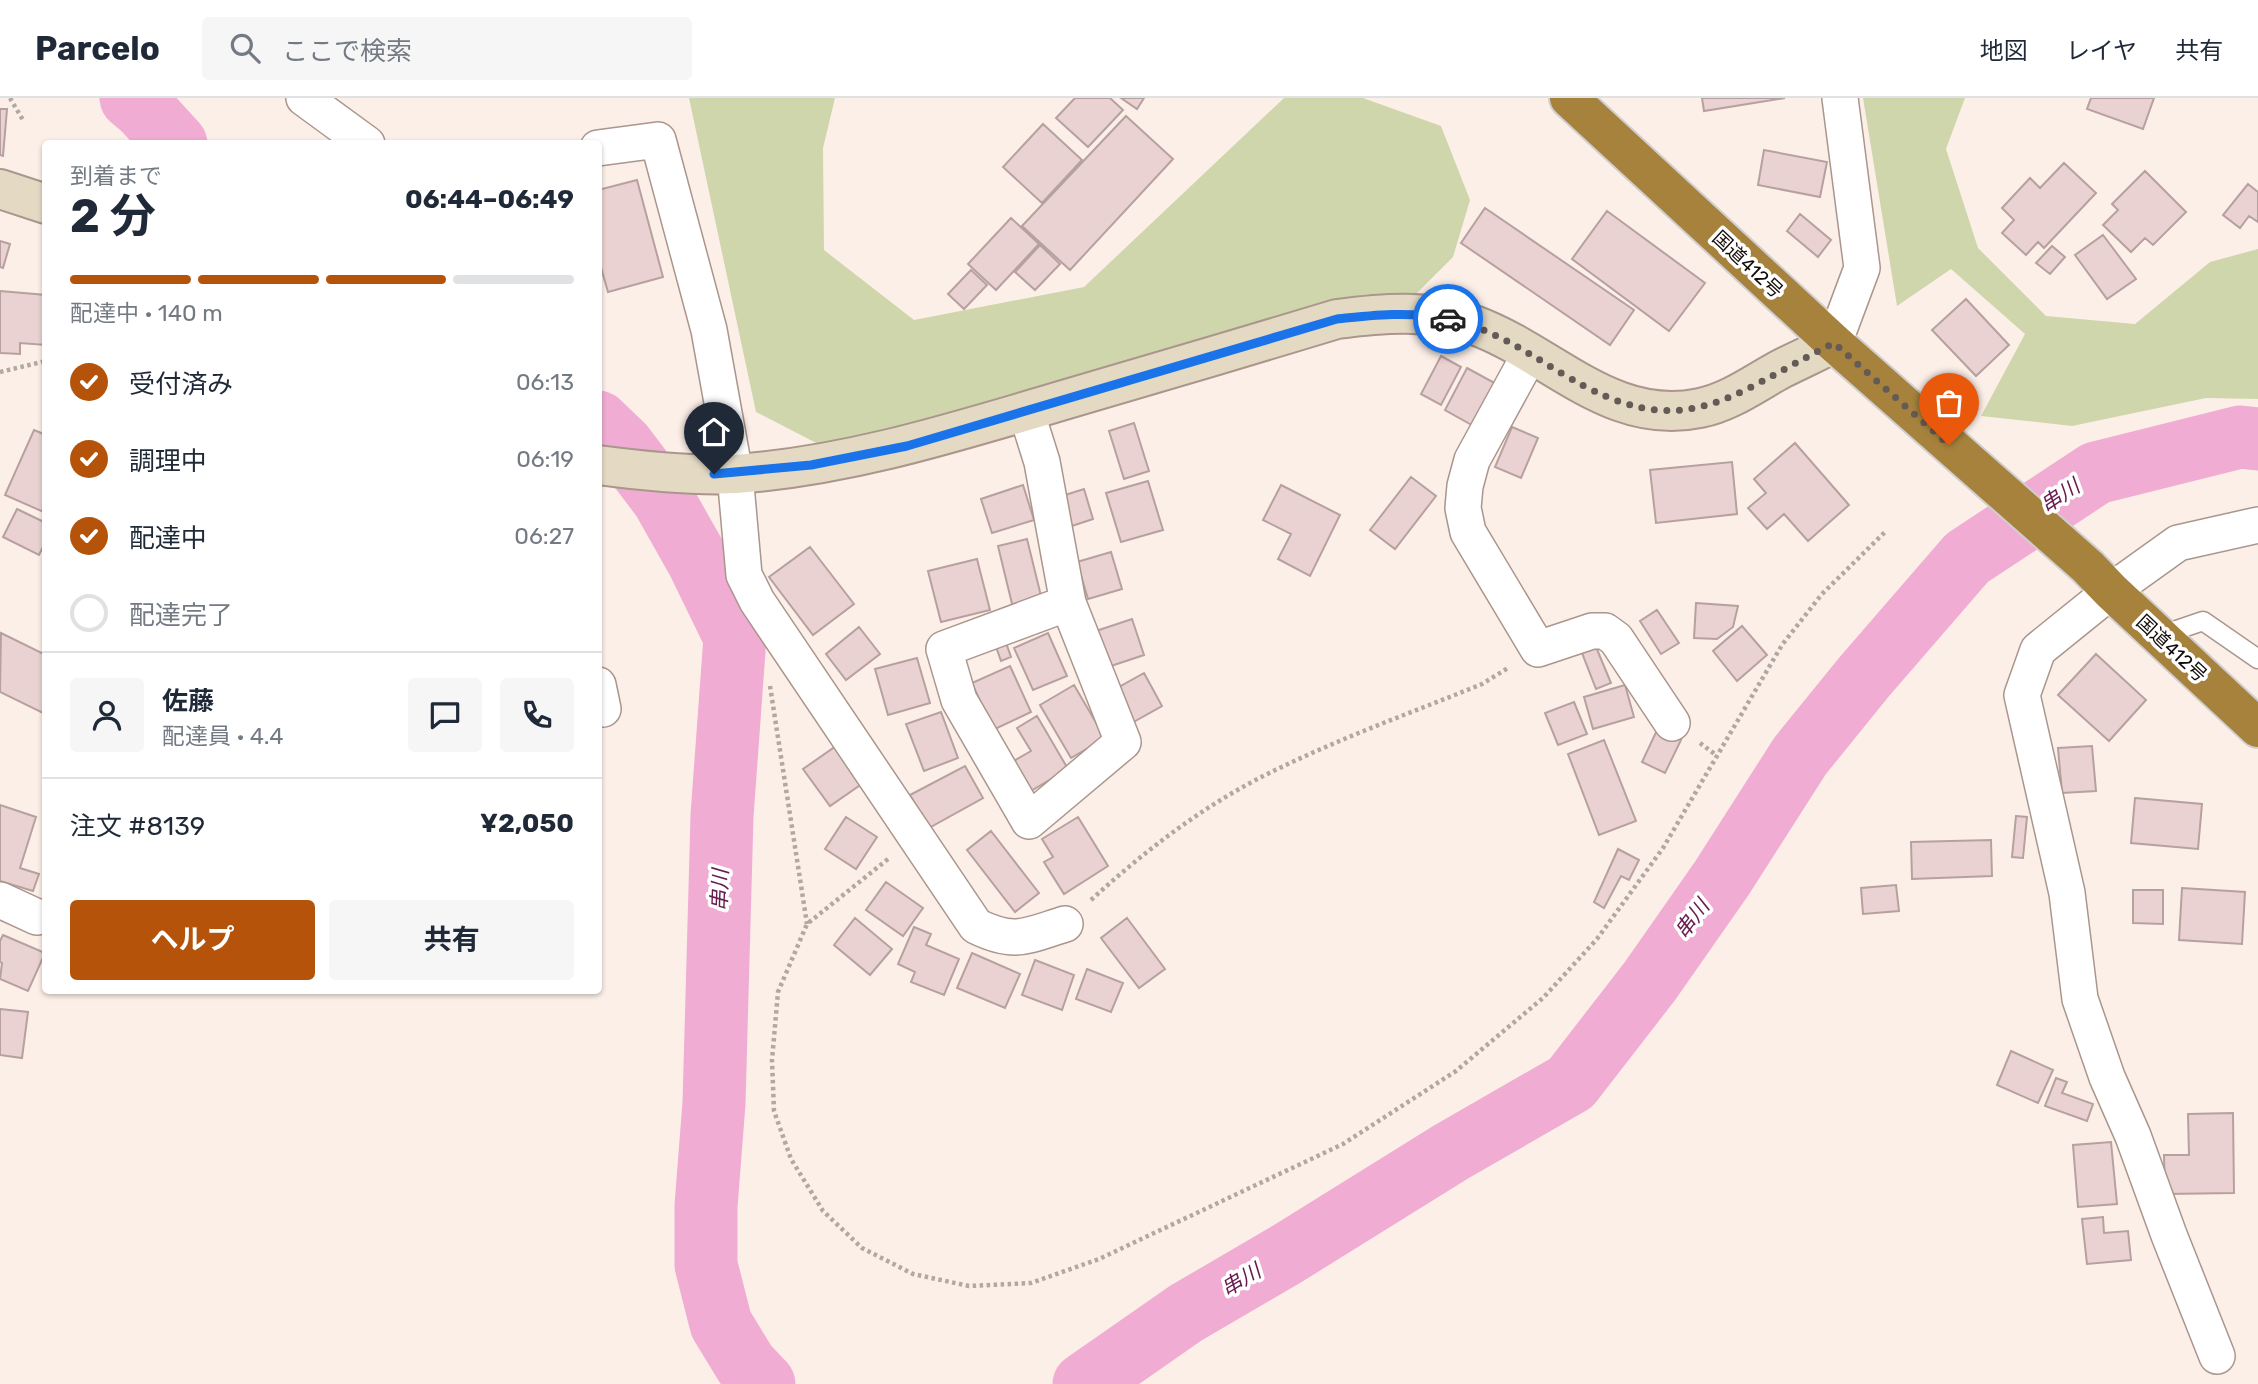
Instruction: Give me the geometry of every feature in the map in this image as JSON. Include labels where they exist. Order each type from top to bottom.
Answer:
[{"type":"highway","name":"国道412号","points":[[1569,98],[1834,343],[2099,579],[2258,728]]},
{"type":"main road","points":[[0,189],[42,203]]},
{"type":"main road","points":[[602,465],[725,474],[790,468],[863,456],[930,440],[1337,319],[1362,316],[1412,314],[1461,322],[1498,336],[1601,396],[1648,409],[1676,411],[1701,408],[1726,400],[1834,343]]},
{"type":"street","points":[[304,98],[362,140]]},
{"type":"street","points":[[1834,343],[1862,268],[1840,98]]},
{"type":"street","points":[[602,147],[657,140],[709,330],[725,474],[744,575],[757,601],[976,926],[994,935],[1017,939],[1065,924]]},
{"type":"street","points":[[1530,354],[1472,460],[1463,508],[1468,532],[1538,649],[1592,631],[1605,631],[1616,639],[1672,723]]},
{"type":"street","points":[[1026,411],[1042,462],[1068,603],[1123,742],[1029,821],[959,700],[944,649],[1068,603]]},
{"type":"street","points":[[2217,1356],[2133,1136],[2107,1077],[2080,999],[2067,893],[2022,695],[2038,650],[2099,579],[2178,543],[2258,525]]},
{"type":"street","points":[[0,900],[37,917]]},
{"type":"lane","points":[[2159,636],[2203,621],[2258,659]]},
{"type":"path","points":[[10,98],[23,120]]},
{"type":"path","points":[[0,372],[42,362]]},
{"type":"path","points":[[915,837],[807,924],[778,992],[772,1060],[774,1111],[791,1160],[823,1211],[862,1248],[913,1274],[970,1286],[1031,1283],[1099,1259],[1343,1144],[1456,1071],[1543,998],[1597,939],[1663,848],[1782,645],[1822,594],[1886,531]]},
{"type":"path","points":[[1065,924],[1140,855],[1211,806],[1283,766],[1482,684],[1538,649]]},
{"type":"path","points":[[768,676],[807,924]]},
{"type":"green space","points":[[689,98],[835,98],[823,148],[824,250],[914,320],[1084,287],[1284,98],[1363,98],[1441,126],[1470,200],[1453,257],[1401,309],[824,447],[756,412]]},
{"type":"green space","points":[[1863,98],[1965,98],[1946,149],[1978,248],[2046,316],[2135,324],[2210,262],[2258,249],[2258,399],[2206,398],[2072,426],[1981,416],[2025,334],[1951,269],[1897,306]]},
{"type":"building","points":[[1075,98],[1110,98],[1123,110],[1088,147],[1056,118]]},
{"type":"building","points":[[1121,98],[1144,98],[1137,109]]},
{"type":"building","points":[[1702,98],[1785,98],[1704,111]]},
{"type":"building","points":[[2091,98],[2154,98],[2143,129],[2087,109]]},
{"type":"building","points":[[0,109],[7,109],[3,156],[0,155]]},
{"type":"building","points":[[1126,116],[1173,159],[1070,270],[1022,226]]},
{"type":"building","points":[[1043,124],[1082,160],[1042,203],[1003,167]]},
{"type":"building","points":[[1764,150],[1827,162],[1820,197],[1758,185]]},
{"type":"building","points":[[2064,163],[2096,193],[2044,248],[2038,242],[2026,255],[2002,233],[2014,220],[2002,208],[2030,178],[2040,188]]},
{"type":"building","points":[[2145,171],[2186,212],[2153,245],[2145,238],[2131,252],[2103,225],[2118,210],[2112,204]]},
{"type":"building","points":[[637,180],[663,277],[608,292],[602,271],[602,189]]},
{"type":"building","points":[[2248,184],[2258,192],[2258,222],[2249,216],[2240,228],[2223,215]]},
{"type":"building","points":[[1485,208],[1634,310],[1610,345],[1461,243]]},
{"type":"building","points":[[1607,211],[1705,283],[1669,331],[1572,259]]},
{"type":"building","points":[[1800,214],[1831,240],[1818,257],[1787,231]]},
{"type":"building","points":[[1011,218],[1039,244],[996,290],[968,264]]},
{"type":"building","points":[[2103,235],[2136,279],[2107,299],[2075,255]]},
{"type":"building","points":[[0,241],[10,244],[3,268],[0,267]]},
{"type":"building","points":[[1040,245],[1060,264],[1035,290],[1015,272]]},
{"type":"building","points":[[2052,246],[2065,257],[2050,274],[2036,263]]},
{"type":"building","points":[[971,270],[987,285],[964,309],[948,294]]},
{"type":"building","points":[[0,291],[42,295],[42,345],[20,343],[20,354],[0,353]]},
{"type":"building","points":[[1966,299],[2009,345],[1976,376],[1932,330]]},
{"type":"building","points":[[1441,356],[1461,367],[1441,405],[1421,394]]},
{"type":"building","points":[[1467,368],[1500,386],[1477,428],[1445,410]]},
{"type":"building","points":[[1134,423],[1149,471],[1124,479],[1109,431]]},
{"type":"building","points":[[1512,427],[1538,438],[1521,478],[1495,467]]},
{"type":"building","points":[[34,430],[42,433],[42,511],[5,495]]},
{"type":"building","points":[[1795,443],[1849,505],[1808,541],[1784,514],[1767,529],[1748,508],[1766,493],[1754,479]]},
{"type":"building","points":[[1732,462],[1737,514],[1656,523],[1650,470]]},
{"type":"building","points":[[1411,477],[1436,496],[1395,549],[1370,530]]},
{"type":"building","points":[[1148,481],[1163,530],[1121,542],[1106,493]]},
{"type":"building","points":[[1023,485],[1034,520],[992,533],[981,499]]},
{"type":"building","points":[[1281,485],[1340,515],[1310,576],[1278,559],[1291,534],[1263,520]]},
{"type":"building","points":[[1084,489],[1093,519],[1072,526],[1062,496]]},
{"type":"building","points":[[17,509],[42,521],[42,549],[39,555],[3,537]]},
{"type":"building","points":[[1027,539],[1042,600],[1013,608],[998,546]]},
{"type":"building","points":[[810,547],[854,604],[813,635],[769,577]]},
{"type":"building","points":[[1111,552],[1122,589],[1088,599],[1077,562]]},
{"type":"building","points":[[977,559],[990,610],[941,622],[928,571]]},
{"type":"building","points":[[1696,603],[1738,606],[1733,627],[1717,639],[1694,638]]},
{"type":"building","points":[[1657,610],[1679,643],[1661,654],[1640,621]]},
{"type":"building","points":[[1132,619],[1144,655],[1102,669],[1090,633]]},
{"type":"building","points":[[1742,626],[1767,655],[1737,681],[1713,651]]},
{"type":"building","points":[[859,627],[880,654],[846,680],[826,654]]},
{"type":"building","points":[[1,633],[42,653],[42,713],[0,692]]},
{"type":"building","points":[[1048,633],[1067,676],[1033,690],[1014,648]]},
{"type":"building","points":[[1004,637],[1011,657],[1001,661],[994,641]]},
{"type":"building","points":[[1596,647],[1611,683],[1596,689],[1582,653]]},
{"type":"building","points":[[2096,654],[2146,700],[2109,741],[2058,695]]},
{"type":"building","points":[[917,658],[930,703],[888,715],[875,669]]},
{"type":"building","points":[[1010,666],[1031,712],[993,730],[972,683]]},
{"type":"building","points":[[1144,673],[1162,706],[1130,724],[1112,691]]},
{"type":"building","points":[[1074,685],[1105,738],[1071,758],[1040,705]]},
{"type":"building","points":[[1625,685],[1634,717],[1593,729],[1584,697]]},
{"type":"building","points":[[1574,702],[1587,734],[1558,745],[1545,713]]},
{"type":"building","points":[[941,712],[958,758],[924,771],[906,724]]},
{"type":"building","points":[[1037,716],[1068,769],[1029,792],[1012,762],[1031,751],[1017,728]]},
{"type":"building","points":[[1658,728],[1681,740],[1665,773],[1642,762]]},
{"type":"building","points":[[1604,740],[1636,821],[1599,835],[1568,754]]},
{"type":"building","points":[[839,744],[866,781],[830,806],[803,769]]},
{"type":"building","points":[[2092,746],[2096,791],[2062,793],[2058,748]]},
{"type":"building","points":[[965,766],[983,798],[929,828],[910,795]]},
{"type":"building","points":[[2135,798],[2202,804],[2198,849],[2131,843]]},
{"type":"building","points":[[0,805],[36,817],[20,868],[39,874],[33,891],[0,881]]},
{"type":"building","points":[[2016,816],[2027,817],[2023,858],[2012,857]]},
{"type":"building","points":[[846,817],[877,837],[856,869],[825,849]]},
{"type":"building","points":[[1078,817],[1108,866],[1064,894],[1044,862],[1053,857],[1042,839]]},
{"type":"building","points":[[991,831],[1039,893],[1015,912],[967,850]]},
{"type":"building","points":[[1991,840],[1992,876],[1912,879],[1911,842]]},
{"type":"building","points":[[1618,849],[1639,860],[1629,880],[1621,876],[1604,908],[1594,902]]},
{"type":"building","points":[[886,882],[923,908],[903,936],[866,910]]},
{"type":"building","points":[[1896,885],[1899,911],[1863,914],[1861,888]]},
{"type":"building","points":[[2182,888],[2245,892],[2242,944],[2179,940]]},
{"type":"building","points":[[2133,890],[2163,890],[2163,924],[2133,923]]},
{"type":"building","points":[[855,918],[892,949],[870,975],[834,945]]},
{"type":"building","points":[[1127,918],[1165,969],[1139,988],[1101,938]]},
{"type":"building","points":[[914,927],[931,934],[926,945],[959,959],[944,995],[911,982],[915,972],[898,964]]},
{"type":"building","points":[[3,935],[42,952],[42,960],[28,991],[0,979],[0,941]]},
{"type":"building","points":[[972,953],[1020,974],[1005,1008],[957,988]]},
{"type":"building","points":[[1035,960],[1074,975],[1062,1010],[1022,995]]},
{"type":"building","points":[[1087,969],[1123,983],[1111,1012],[1076,999]]},
{"type":"building","points":[[0,1009],[28,1012],[22,1058],[0,1055]]},
{"type":"building","points":[[2011,1051],[2053,1070],[2038,1103],[1997,1085]]},
{"type":"building","points":[[2056,1078],[2067,1082],[2062,1093],[2093,1104],[2087,1121],[2045,1106]]},
{"type":"building","points":[[2233,1113],[2234,1193],[2165,1194],[2164,1155],[2189,1155],[2188,1114]]},
{"type":"building","points":[[2111,1142],[2117,1204],[2078,1207],[2073,1145]]},
{"type":"building","points":[[2103,1217],[2104,1233],[2128,1231],[2131,1260],[2087,1264],[2082,1219]]},
{"type":"waterway","name":"串川","points":[[131,98],[172,140]]},
{"type":"waterway","name":"串川","points":[[602,426],[623,446],[663,499],[698,561],[735,637],[722,816],[714,1103],[706,1206],[706,1265],[721,1324],[746,1365],[764,1384]]},
{"type":"waterway","name":"串川","points":[[1084,1384],[1186,1313],[1451,1152],[1571,1083],[1650,981],[1722,878],[1800,756],[1967,558],[2096,473],[2240,437],[2258,439]]},
{"type":"way so far","points":[[1448,319],[1474,325],[1510,342],[1601,396],[1623,404],[1662,410],[1689,410],[1726,400],[1834,343],[1949,445]]},
{"type":"route","points":[[714,474],[811,465],[907,446],[1337,319],[1387,314],[1425,315],[1448,319]]}]
